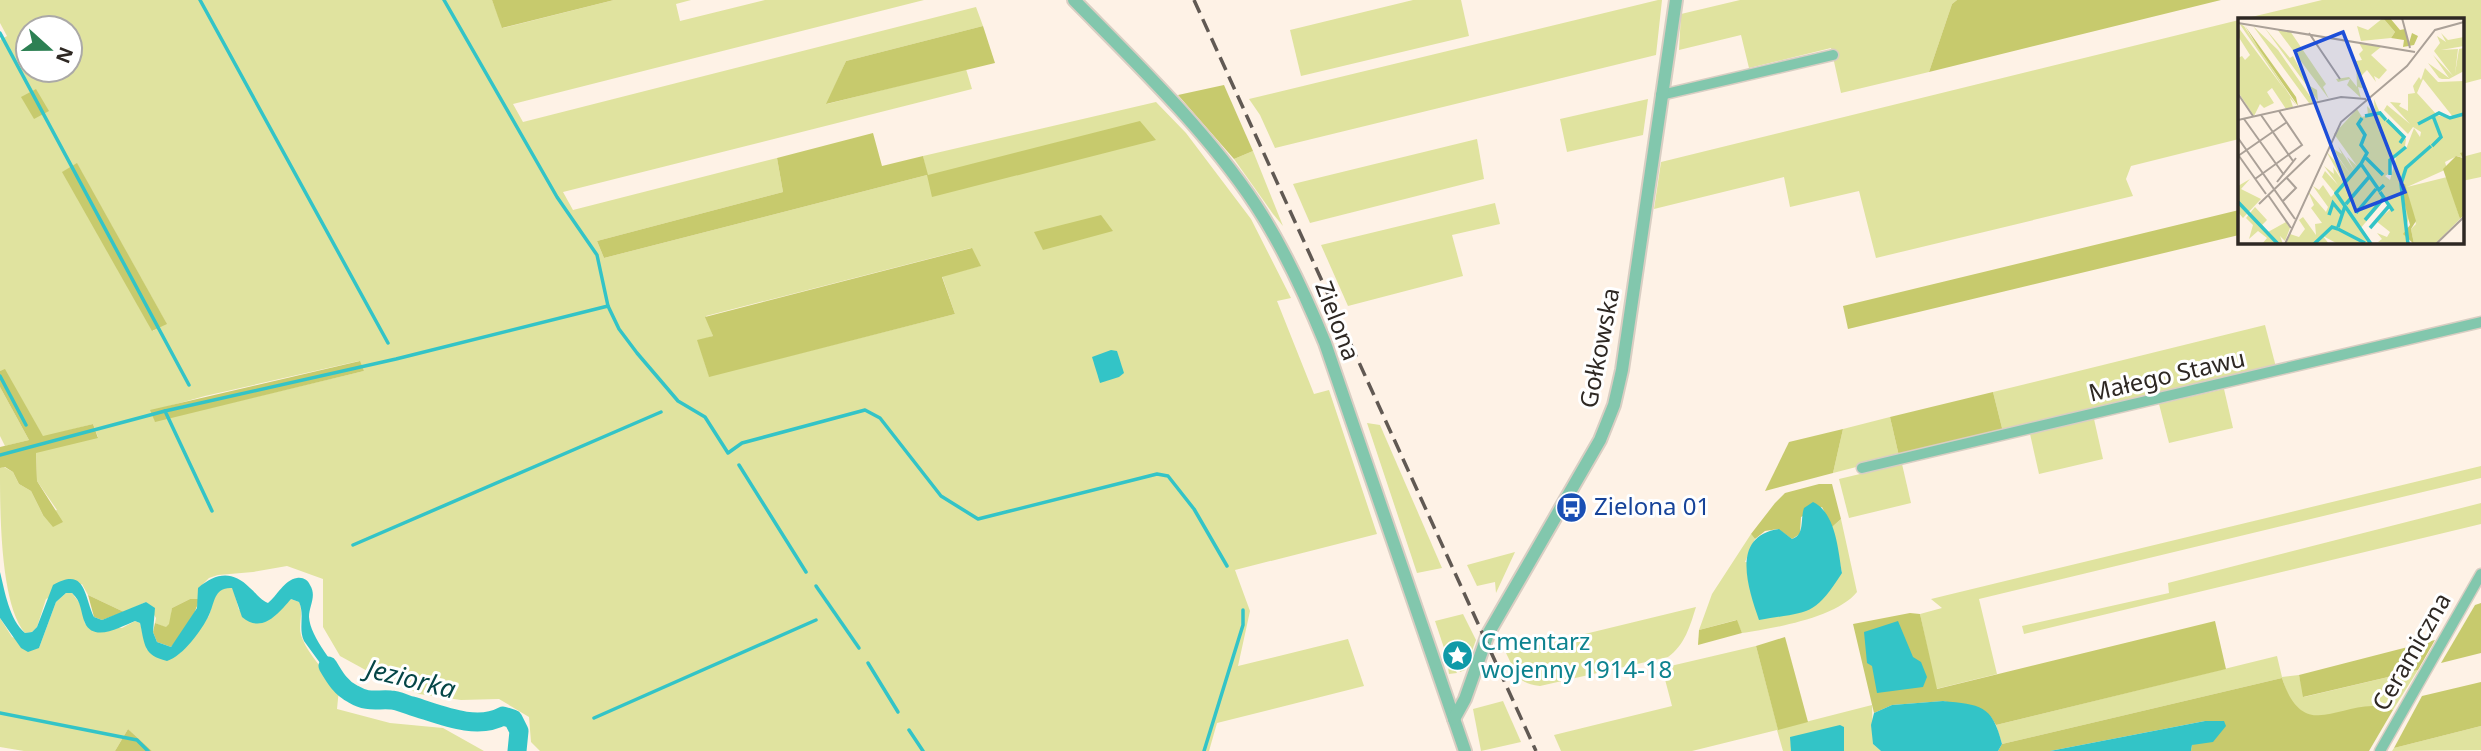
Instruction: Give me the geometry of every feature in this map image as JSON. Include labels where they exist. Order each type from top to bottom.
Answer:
[{"type":"street","name":"Zielona","points":[[1073,0],[1182,113],[1224,162],[1257,206],[1285,252],[1325,343],[1454,719]]},
{"type":"street","name":"Gołkowska","points":[[1454,719],[1465,699],[1485,640],[1600,440],[1614,405],[1622,370],[1676,0]]},
{"type":"street","points":[[1661,95],[1833,55]]},
{"type":"street","name":"Małego Stawu","points":[[1862,468],[2481,322]]},
{"type":"street","name":"Ceramiczna","points":[[2380,751],[2481,574]]},
{"type":"street","points":[[1454,719],[1465,751]]},
{"type":"green space","points":[[0,0],[492,0],[503,28],[614,0],[691,0],[676,4],[680,21],[765,0],[924,0],[513,104],[523,122],[976,7],[983,26],[846,61],[827,104],[966,69],[972,89],[563,192],[573,210],[777,158],[783,192],[597,241],[604,258],[927,175],[923,156],[1156,102],[1186,133],[1251,219],[1291,298],[1277,301],[1314,394],[1329,390],[1377,534],[1235,570],[1250,611],[1238,666],[1348,639],[1364,686],[1217,723],[1209,751],[540,751],[531,742],[529,717],[499,699],[461,700],[419,694],[394,681],[382,679],[340,656],[323,627],[323,579],[287,566],[209,578],[199,588],[199,599],[190,599],[172,608],[167,628],[155,623],[156,618],[146,602],[124,612],[88,595],[82,584],[46,599],[37,627],[32,632],[25,633],[17,619],[6,579],[1,531],[0,468],[4,467],[13,472],[19,484],[31,491],[43,515],[57,510],[37,481],[36,452],[98,437],[93,424],[43,437],[5,370],[0,371],[0,40],[7,36],[0,23]],"holes":[[[77,164],[166,323],[153,331],[63,172]],[[971,248],[980,266],[942,276],[955,314],[709,376],[698,341],[713,336],[706,316]],[[359,361],[364,371],[155,421],[151,411]]]},
{"type":"green space","points":[[492,0],[614,0],[502,28]]},
{"type":"green space","points":[[1413,0],[1461,0],[1469,36],[1301,76],[1290,30]]},
{"type":"green space","points":[[1662,0],[1656,55],[1275,148],[1260,115],[1249,99]]},
{"type":"green space","points":[[1740,0],[1957,0],[1952,4],[1929,72],[1841,93],[1831,48],[1749,68],[1741,35],[1679,50],[1681,14]]},
{"type":"green space","points":[[1957,0],[2221,0],[1929,72],[1952,4]]},
{"type":"green space","points":[[2322,0],[2481,0],[2481,79],[2464,83],[2464,18],[2247,18]]},
{"type":"green space","points":[[2238,20],[2238,139],[2131,166],[2126,179],[2133,196],[1876,258],[1859,191],[1790,207],[1784,177],[1654,209],[1661,162]]},
{"type":"green space","points":[[983,26],[995,63],[826,104],[846,61]]},
{"type":"green space","points":[[1224,85],[1253,151],[1234,159],[1178,95]]},
{"type":"green space","points":[[36,89],[49,111],[34,119],[21,97]]},
{"type":"green space","points":[[1648,99],[1643,135],[1567,152],[1560,119]]},
{"type":"green space","points":[[1140,121],[1156,140],[932,197],[927,175],[604,258],[597,241],[783,192],[777,158],[873,133],[882,166],[923,156],[928,175]]},
{"type":"green space","points":[[1477,139],[1484,179],[1310,223],[1293,184]]},
{"type":"green space","points":[[1253,151],[1283,226],[1234,159]]},
{"type":"green space","points":[[2481,152],[2481,177],[2464,181],[2464,156]]},
{"type":"green space","points":[[77,163],[167,324],[152,331],[62,172]]},
{"type":"green space","points":[[1495,203],[1500,224],[1452,235],[1463,276],[1348,306],[1321,245]]},
{"type":"green space","points":[[2238,210],[2238,235],[1848,329],[1843,306]]},
{"type":"green space","points":[[1101,215],[1113,231],[1043,250],[1034,232]]},
{"type":"green space","points":[[972,248],[981,266],[942,277],[955,314],[709,377],[697,340],[713,336],[705,317]]},
{"type":"green space","points":[[2265,325],[2276,367],[2003,432],[1993,392]]},
{"type":"green space","points":[[360,361],[364,371],[155,422],[150,410]]},
{"type":"green space","points":[[5,369],[43,436],[93,424],[98,438],[36,453],[37,481],[63,522],[53,527],[43,515],[31,491],[19,484],[13,472],[5,467],[0,468],[0,447],[29,440],[0,387],[0,371]]},
{"type":"green space","points":[[0,387],[29,440],[5,446],[0,436]]},
{"type":"green space","points":[[2224,389],[2233,428],[2169,443],[2159,404]]},
{"type":"green space","points":[[1993,392],[2003,432],[1899,456],[1890,417]]},
{"type":"green space","points":[[1890,417],[1899,456],[1833,473],[1843,429]]},
{"type":"green space","points":[[2094,419],[2103,459],[2039,474],[2030,434]]},
{"type":"green space","points":[[1367,423],[1380,425],[1442,568],[1417,573]]},
{"type":"green space","points":[[1843,429],[1833,473],[1765,491],[1789,442]]},
{"type":"green space","points":[[1902,464],[1911,503],[1849,518],[1839,479]]},
{"type":"green space","points":[[2481,466],[2481,478],[1979,599],[1997,674],[1936,689],[1920,614],[1942,608],[1931,599]]},
{"type":"green space","points":[[1819,484],[1832,484],[1841,519],[1832,527],[1822,507],[1801,517],[1800,534],[1792,539],[1778,529],[1765,531],[1755,539],[1751,534],[1785,493]]},
{"type":"green space","points":[[2481,503],[2481,524],[2024,634],[2022,626],[2169,593],[2168,583]]},
{"type":"green space","points":[[1841,519],[1857,592],[1847,601],[1820,615],[1771,628],[1742,633],[1736,620],[1699,630],[1712,594],[1751,534],[1755,539],[1745,562],[1842,573],[1832,527]]},
{"type":"green space","points":[[1515,552],[1496,593],[1495,582],[1477,586],[1467,565]]},
{"type":"green space","points":[[227,587],[233,588],[239,610],[291,599],[299,602],[301,635],[312,656],[339,689],[337,709],[390,723],[443,728],[484,751],[152,751],[128,729],[115,751],[24,751],[0,747],[0,618],[12,637],[39,648],[56,602],[66,593],[72,593],[81,605],[85,624],[122,628],[135,621],[140,623],[147,650],[180,653],[209,616],[214,597]]},
{"type":"green space","points":[[88,595],[124,612],[102,620],[94,617]]},
{"type":"green space","points":[[190,599],[199,599],[192,619],[180,637],[171,647],[157,642],[153,632],[155,623],[166,627],[172,608]]},
{"type":"green space","points":[[2481,603],[2481,653],[2441,663],[2475,605]]},
{"type":"green space","points":[[1696,607],[1683,641],[1668,657],[1540,686],[1521,680],[1506,653]]},
{"type":"green space","points":[[1910,613],[1920,614],[1937,689],[2215,621],[2226,669],[1996,725],[1991,717],[1944,701],[1892,705],[1874,713],[1853,624]]},
{"type":"green space","points":[[1463,614],[1476,640],[1465,670],[1460,672],[1458,667],[1455,669],[1457,673],[1449,674],[1446,654],[1435,621]]},
{"type":"green space","points":[[1737,620],[1742,633],[1698,645],[1699,630]]},
{"type":"green space","points":[[1785,637],[1808,722],[1778,730],[1756,646]]},
{"type":"green space","points":[[2435,640],[2418,670],[2303,697],[2299,675]]},
{"type":"green space","points":[[1756,646],[1778,729],[1872,705],[1873,744],[1881,751],[1783,751],[1777,730],[1692,751],[1561,751],[1554,735],[1672,706],[1662,668]]},
{"type":"green space","points":[[2277,656],[2282,677],[2299,675],[2304,697],[2418,670],[2393,710],[2380,705],[2326,722],[2306,721],[2293,710],[2282,678],[2002,744],[1996,725]]},
{"type":"green space","points":[[2282,678],[2292,700],[2303,711],[2315,715],[2359,707],[2376,706],[2393,710],[2369,751],[2191,751],[2192,745],[2224,721],[2205,721],[2050,751],[1998,751],[2002,744]]},
{"type":"green space","points":[[2481,682],[2481,726],[2394,748],[2422,696]]},
{"type":"green space","points":[[1503,701],[1521,742],[1481,751],[1473,709]]},
{"type":"green space","points":[[2481,726],[2481,750],[2392,751],[2394,748]]},
{"type":"green space","points":[[128,729],[152,751],[115,751]]},
{"type":"water","points":[[1111,350],[1117,351],[1124,373],[1100,383],[1092,357]]},
{"type":"water","points":[[1813,502],[1827,514],[1831,523],[1842,573],[1824,598],[1808,610],[1759,620],[1748,579],[1748,552],[1754,542],[1764,534],[1779,529],[1792,539],[1796,537],[1800,531],[1804,508]]},
{"type":"water","points":[[0,572],[11,613],[25,633],[32,632],[37,627],[53,585],[72,579],[82,586],[94,617],[102,620],[146,602],[155,608],[153,632],[157,642],[171,647],[197,608],[198,588],[211,579],[224,576],[237,578],[268,603],[292,579],[303,578],[309,583],[313,593],[310,625],[324,652],[348,683],[339,689],[304,641],[299,602],[291,599],[281,611],[263,623],[249,622],[242,617],[232,588],[218,593],[197,635],[179,654],[167,661],[153,656],[146,648],[140,623],[135,621],[101,632],[89,629],[78,600],[72,593],[66,593],[56,602],[39,648],[28,652],[21,648],[0,618]]},
{"type":"water","points":[[1898,621],[1913,657],[1921,662],[1927,677],[1923,687],[1877,693],[1872,666],[1867,663],[1864,632]]},
{"type":"water","points":[[1943,701],[1975,706],[1989,714],[2002,744],[1998,751],[1881,751],[1873,744],[1871,725],[1874,713],[1892,705]]},
{"type":"water","points":[[2205,721],[2224,721],[2226,726],[2213,742],[2192,745],[2191,751],[2050,751]]},
{"type":"water","points":[[1840,725],[1844,727],[1844,751],[1791,751],[1790,737]]},
{"type":"waterway","points":[[200,0],[388,343]]},
{"type":"waterway","points":[[444,0],[557,197],[597,255],[608,306]]},
{"type":"waterway","points":[[0,33],[189,385]]},
{"type":"waterway","points":[[212,511],[165,411],[396,359],[608,306],[619,329],[637,353],[678,401],[705,417],[728,453],[742,443],[865,410],[880,418],[941,496],[978,519],[1157,474],[1168,476],[1194,509],[1227,566]]},
{"type":"waterway","points":[[0,376],[26,425]]},
{"type":"waterway","points":[[0,455],[165,411]]},
{"type":"waterway","points":[[353,545],[661,412]]},
{"type":"waterway","points":[[739,465],[806,572]]},
{"type":"waterway","points":[[816,586],[859,648]]},
{"type":"waterway","points":[[1204,751],[1243,625],[1243,610]]},
{"type":"waterway","points":[[594,718],[816,620]]},
{"type":"waterway","points":[[868,663],[898,712]]},
{"type":"waterway","name":"Jeziorka","points":[[328,666],[345,689],[363,699],[396,701],[469,722],[503,716],[513,719],[519,731],[517,751]]},
{"type":"waterway","points":[[0,713],[137,740],[148,751]]},
{"type":"waterway","points":[[909,730],[923,751]]},
{"type":"railway","points":[[1194,0],[1536,751]]},
{"type":"place","name":"Zielona 01","points":[[1571,507]]},
{"type":"place","name":"Cmentarz wojenny 1914-18","points":[[1458,656]]}]
